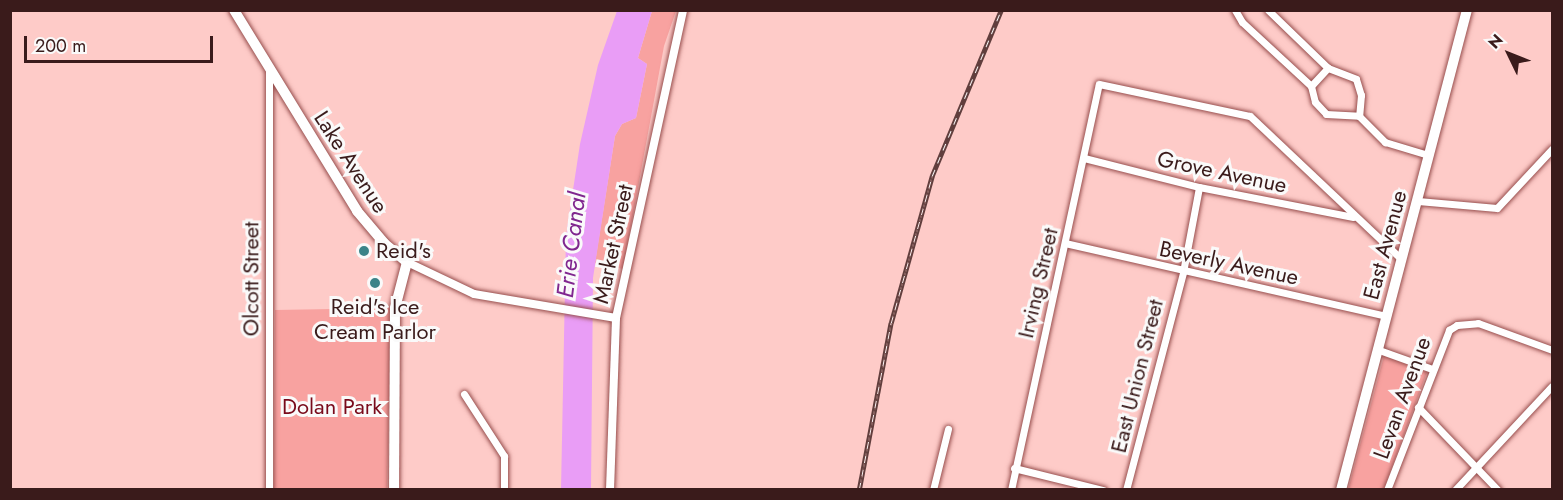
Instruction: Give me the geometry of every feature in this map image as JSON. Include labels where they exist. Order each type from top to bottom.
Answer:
[{"type":"main road","name":"Lake Avenue","points":[[234,10],[365,222],[407,262]]},
{"type":"main road","name":"East Avenue","points":[[1341,489],[1467,10]]},
{"type":"main road","points":[[394,489],[395,308],[407,262]]},
{"type":"street","name":"Market Street","points":[[610,489],[615,318],[683,10]]},
{"type":"street","points":[[1235,10],[1242,22],[1311,86],[1316,102],[1326,114],[1359,116],[1385,142],[1428,155]]},
{"type":"street","points":[[1268,10],[1329,68],[1356,79],[1361,95],[1359,116]]},
{"type":"street","points":[[1311,86],[1329,68]]},
{"type":"street","name":"Olcott Street","points":[[269,69],[269,489]]},
{"type":"street","name":"Irving Street","points":[[1011,489],[1099,84],[1250,116],[1353,217]]},
{"type":"street","points":[[1418,201],[1497,208],[1552,149]]},
{"type":"street","name":"Grove Avenue","points":[[1084,159],[1199,187],[1353,217]]},
{"type":"street","name":"East Union Street","points":[[1126,489],[1183,272],[1199,187]]},
{"type":"street","points":[[1353,217],[1400,258]]},
{"type":"street","name":"Beverly Avenue","points":[[1065,243],[1183,272],[1386,316]]},
{"type":"street","name":"Lake Avenue","points":[[407,262],[458,289],[615,318]]},
{"type":"street","name":"Levan Avenue","points":[[1387,489],[1445,334],[1457,325],[1478,323],[1552,350]]},
{"type":"street","points":[[1379,350],[1432,369]]},
{"type":"street","points":[[1455,489],[1478,468],[1552,386]]},
{"type":"street","points":[[464,394],[504,456],[504,489]]},
{"type":"street","points":[[1418,407],[1498,489]]},
{"type":"street","points":[[933,489],[948,429]]},
{"type":"street","points":[[1014,468],[1104,489]]},
{"type":"green space","points":[[652,11],[676,11],[664,46],[623,269],[595,263],[615,136],[622,124],[636,118],[647,64],[638,58]]},
{"type":"green space","name":"Dolan Park","points":[[391,308],[387,489],[274,490],[275,310]]},
{"type":"green space","points":[[1384,356],[1427,372],[1384,489],[1348,490]]},
{"type":"water","name":"Erie Canal","points":[[617,11],[652,11],[638,58],[647,64],[636,118],[622,124],[615,136],[593,278],[591,489],[561,490],[566,236],[580,144],[598,65]]},
{"type":"railway","points":[[859,490],[891,323],[932,176],[1001,10]]},
{"type":"place","name":"Reid's","points":[[364,251]]},
{"type":"place","name":"Reid's Ice Cream Parlor","points":[[375,283]]}]
